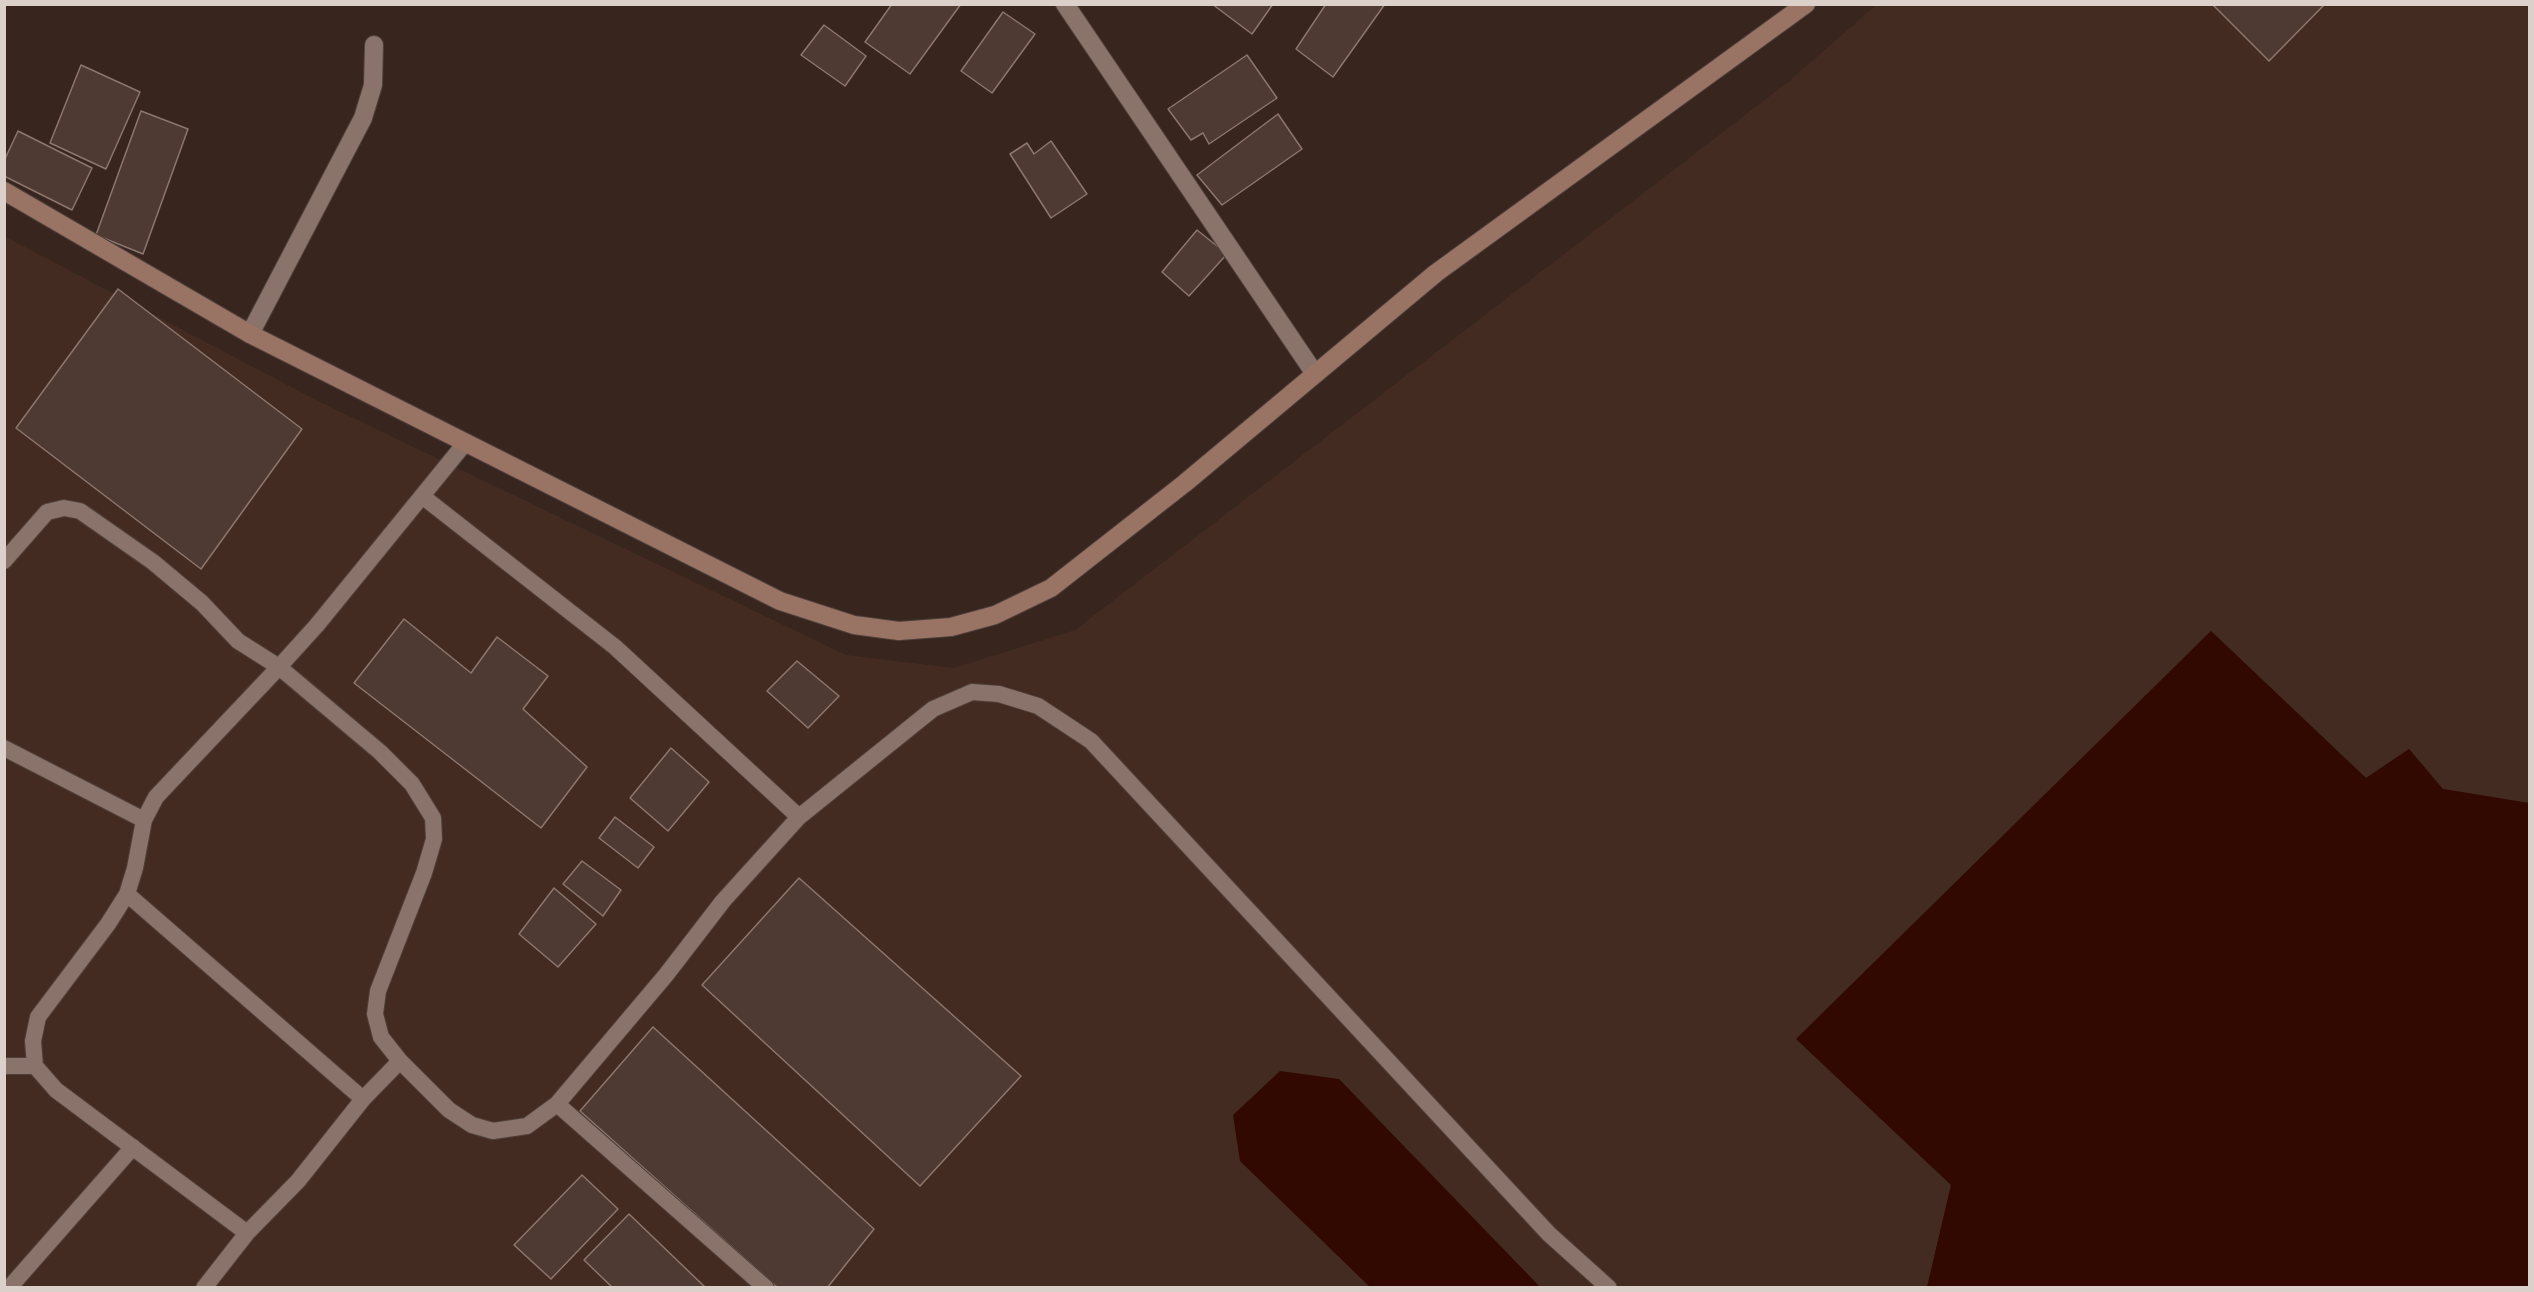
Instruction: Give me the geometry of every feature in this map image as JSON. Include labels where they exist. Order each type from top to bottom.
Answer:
[{"type":"main road","points":[[4,191],[250,334],[639,532],[780,601],[854,625],[899,631],[951,627],[995,615],[1051,588],[1185,483],[1436,273],[1806,4]]},
{"type":"street","points":[[1065,4],[1315,374]]},
{"type":"street","points":[[250,334],[363,118],[373,85],[374,45]]},
{"type":"lane","points":[[247,1233],[56,1090],[35,1066],[33,1041],[38,1017],[108,924],[127,894],[135,868],[144,820],[156,797],[317,626],[465,442]]},
{"type":"lane","points":[[422,495],[615,647],[800,817]]},
{"type":"lane","points":[[4,561],[47,512],[64,508],[80,512],[153,562],[202,603],[238,641],[279,667],[380,752],[412,784],[434,818],[434,839],[424,873],[378,992],[375,1014],[377,1028],[381,1037],[400,1061],[449,1110],[472,1125],[493,1131],[527,1126],[557,1104],[666,975],[723,901],[800,817],[933,709],[972,692],[999,694],[1038,706],[1091,741],[1549,1234],[1609,1287]]},
{"type":"lane","points":[[4,748],[144,820]]},
{"type":"lane","points":[[127,894],[363,1099]]},
{"type":"lane","points":[[204,1287],[247,1233],[298,1181],[363,1099],[400,1061]]},
{"type":"lane","points":[[4,1066],[35,1066]]},
{"type":"lane","points":[[557,1104],[766,1287]]},
{"type":"lane","points":[[9,1287],[133,1147]]},
{"type":"shaded area","points":[[1876,5],[2529,5],[2529,803],[2443,789],[2409,749],[2366,778],[2211,631],[1796,1039],[1951,1185],[1927,1287],[1540,1287],[1339,1079],[1240,1161],[1370,1287],[5,1287],[4,236],[318,401],[846,655],[954,668],[1075,630],[1788,82]]},
{"type":"shaded area","points":[[2211,631],[2366,778],[2409,749],[2443,789],[2529,803],[2529,1287],[1927,1287],[1951,1185],[1796,1039]]},
{"type":"shaded area","points":[[1280,1071],[1339,1079],[1540,1287],[1370,1287],[1240,1161],[1233,1115]]},
{"type":"building","points":[[892,4],[961,4],[910,74],[865,42]]},
{"type":"building","points":[[1212,4],[1273,4],[1252,34]]},
{"type":"building","points":[[1326,4],[1385,4],[1333,77],[1296,49]]},
{"type":"building","points":[[2212,4],[2325,4],[2269,61]]},
{"type":"building","points":[[1003,12],[1035,34],[992,93],[961,71]]},
{"type":"building","points":[[824,25],[866,56],[845,86],[801,55]]},
{"type":"building","points":[[1247,55],[1277,98],[1209,144],[1203,133],[1191,140],[1168,109]]},
{"type":"building","points":[[81,65],[140,92],[106,169],[50,143]]},
{"type":"building","points":[[141,111],[188,129],[143,254],[96,235]]},
{"type":"building","points":[[1278,114],[1302,149],[1222,205],[1197,175]]},
{"type":"building","points":[[18,131],[92,168],[72,210],[4,176],[4,161]]},
{"type":"building","points":[[1051,141],[1087,194],[1051,218],[1010,154],[1027,143],[1034,154]]},
{"type":"building","points":[[1197,230],[1227,254],[1189,296],[1162,272]]},
{"type":"building","points":[[118,289],[302,429],[201,569],[16,428]]},
{"type":"building","points":[[404,619],[471,673],[497,637],[548,676],[523,709],[587,767],[541,828],[354,683]]},
{"type":"building","points":[[797,661],[839,696],[808,728],[767,691]]},
{"type":"building","points":[[671,748],[709,782],[668,831],[630,798]]},
{"type":"building","points":[[615,817],[654,847],[638,868],[599,838]]},
{"type":"building","points":[[582,861],[621,890],[603,916],[563,884]]},
{"type":"building","points":[[799,878],[1021,1076],[920,1186],[702,985]]},
{"type":"building","points":[[554,888],[596,924],[558,967],[519,934]]},
{"type":"building","points":[[653,1027],[874,1229],[827,1288],[778,1288],[580,1111]]},
{"type":"building","points":[[582,1175],[618,1209],[551,1279],[514,1245]]},
{"type":"building","points":[[629,1214],[706,1288],[613,1288],[584,1260]]}]
